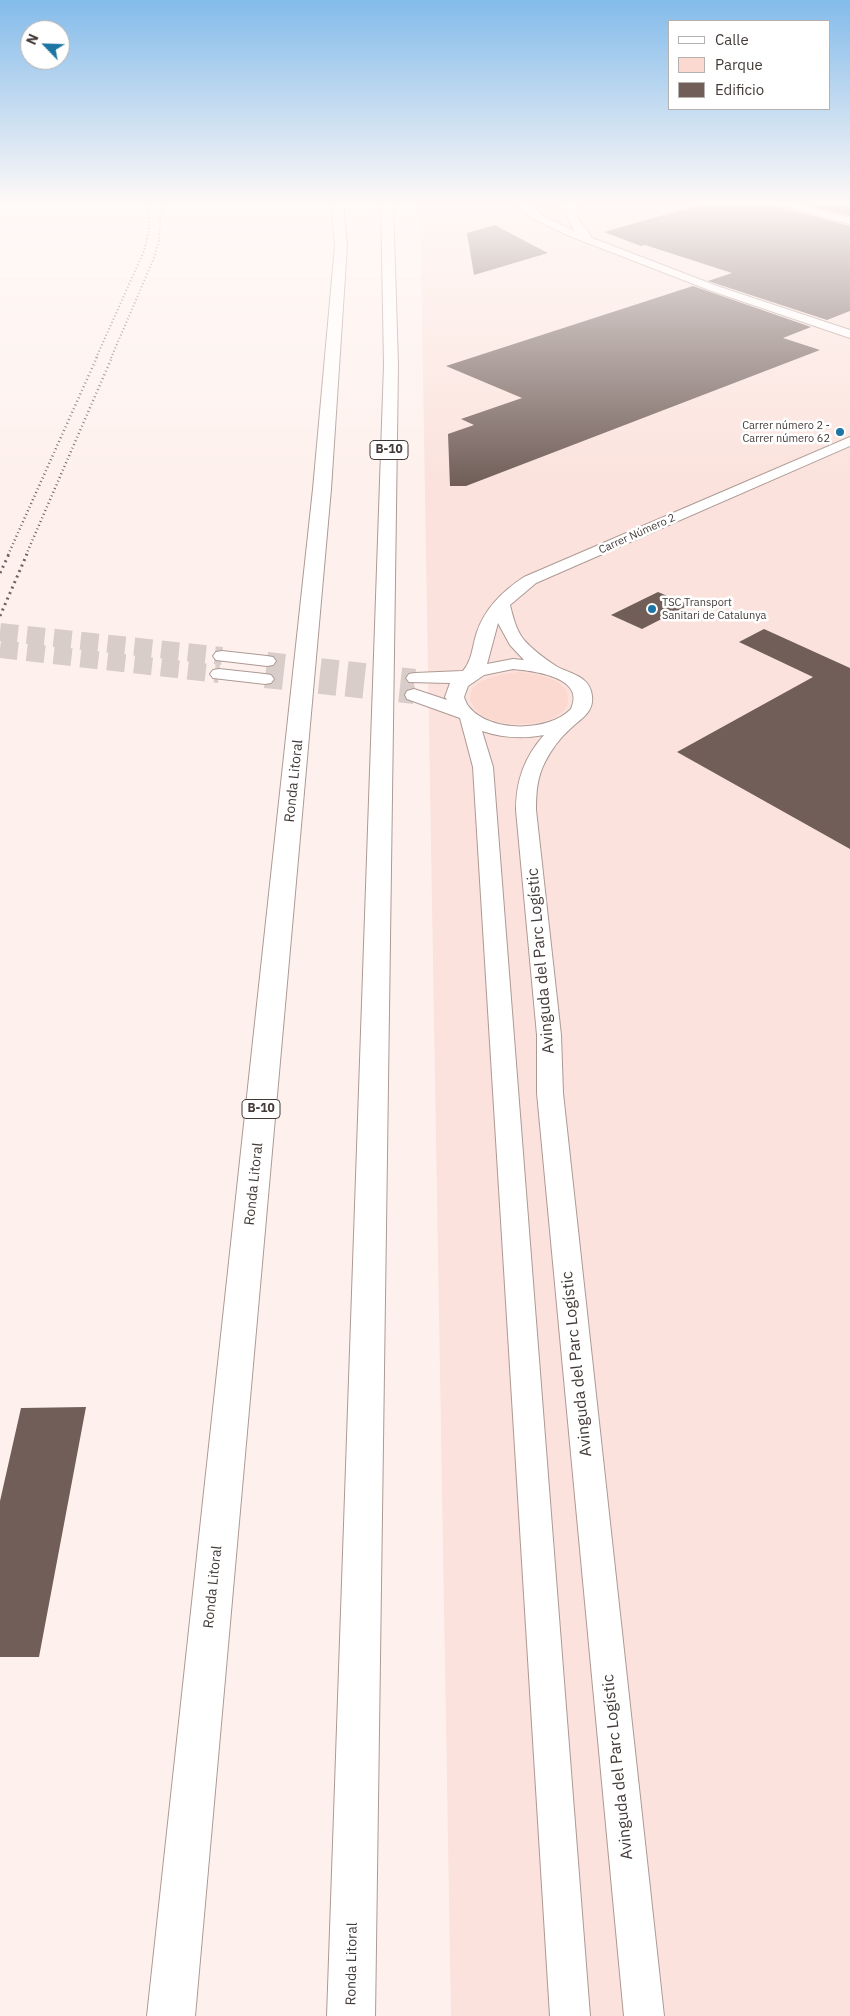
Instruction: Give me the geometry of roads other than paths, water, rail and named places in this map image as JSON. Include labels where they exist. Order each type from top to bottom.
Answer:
[{"type":"highway","name":"Ronda Litoral","points":[[171,2016],[322,490],[337,296]]},
{"type":"highway","name":"Ronda Litoral","points":[[351,2016],[391,365],[390,296]]},
{"type":"street","points":[[737,296],[850,334]]},
{"type":"street","name":"Carrer Número 2","points":[[465,715],[454,698],[456,688],[480,662],[486,631],[502,604],[530,580],[850,441]]},
{"type":"street","points":[[502,604],[504,620],[514,639],[533,658],[550,669]]},
{"type":"street","points":[[222,656],[267,661]]},
{"type":"street","points":[[550,669],[532,665],[494,666],[469,675],[445,678],[415,686],[484,727],[514,732],[547,730],[565,723]]},
{"type":"street","name":"Avinguda del Parc Logístic","points":[[550,669],[566,676],[577,685],[582,695],[582,706],[575,716],[565,723],[541,751],[533,765],[527,780],[526,810],[550,1035],[550,1093],[644,2016]]},
{"type":"street","points":[[218,674],[265,679]]},
{"type":"street","points":[[465,715],[476,737],[483,767],[570,2016]]},
{"type":"tunnel","points":[[0,632],[222,656]]},
{"type":"tunnel","points":[[0,649],[219,674]]},
{"type":"tunnel","points":[[267,661],[415,678]]},
{"type":"tunnel","points":[[265,679],[414,695]]},
{"type":"railway","points":[[96,358],[124,296]]},
{"type":"railway","points":[[111,358],[138,296]]},
{"type":"railway","points":[[8,555],[97,357]]},
{"type":"railway","points":[[26,555],[112,357]]},
{"type":"railway","points":[[0,573],[9,554]]},
{"type":"railway","points":[[0,616],[27,554]]},
{"type":"place","name":"Carrer número 2 - Carrer número 62","points":[[840,432]]},
{"type":"place","name":"TSC Transport Sanitari de Catalunya","points":[[652,609]]}]
